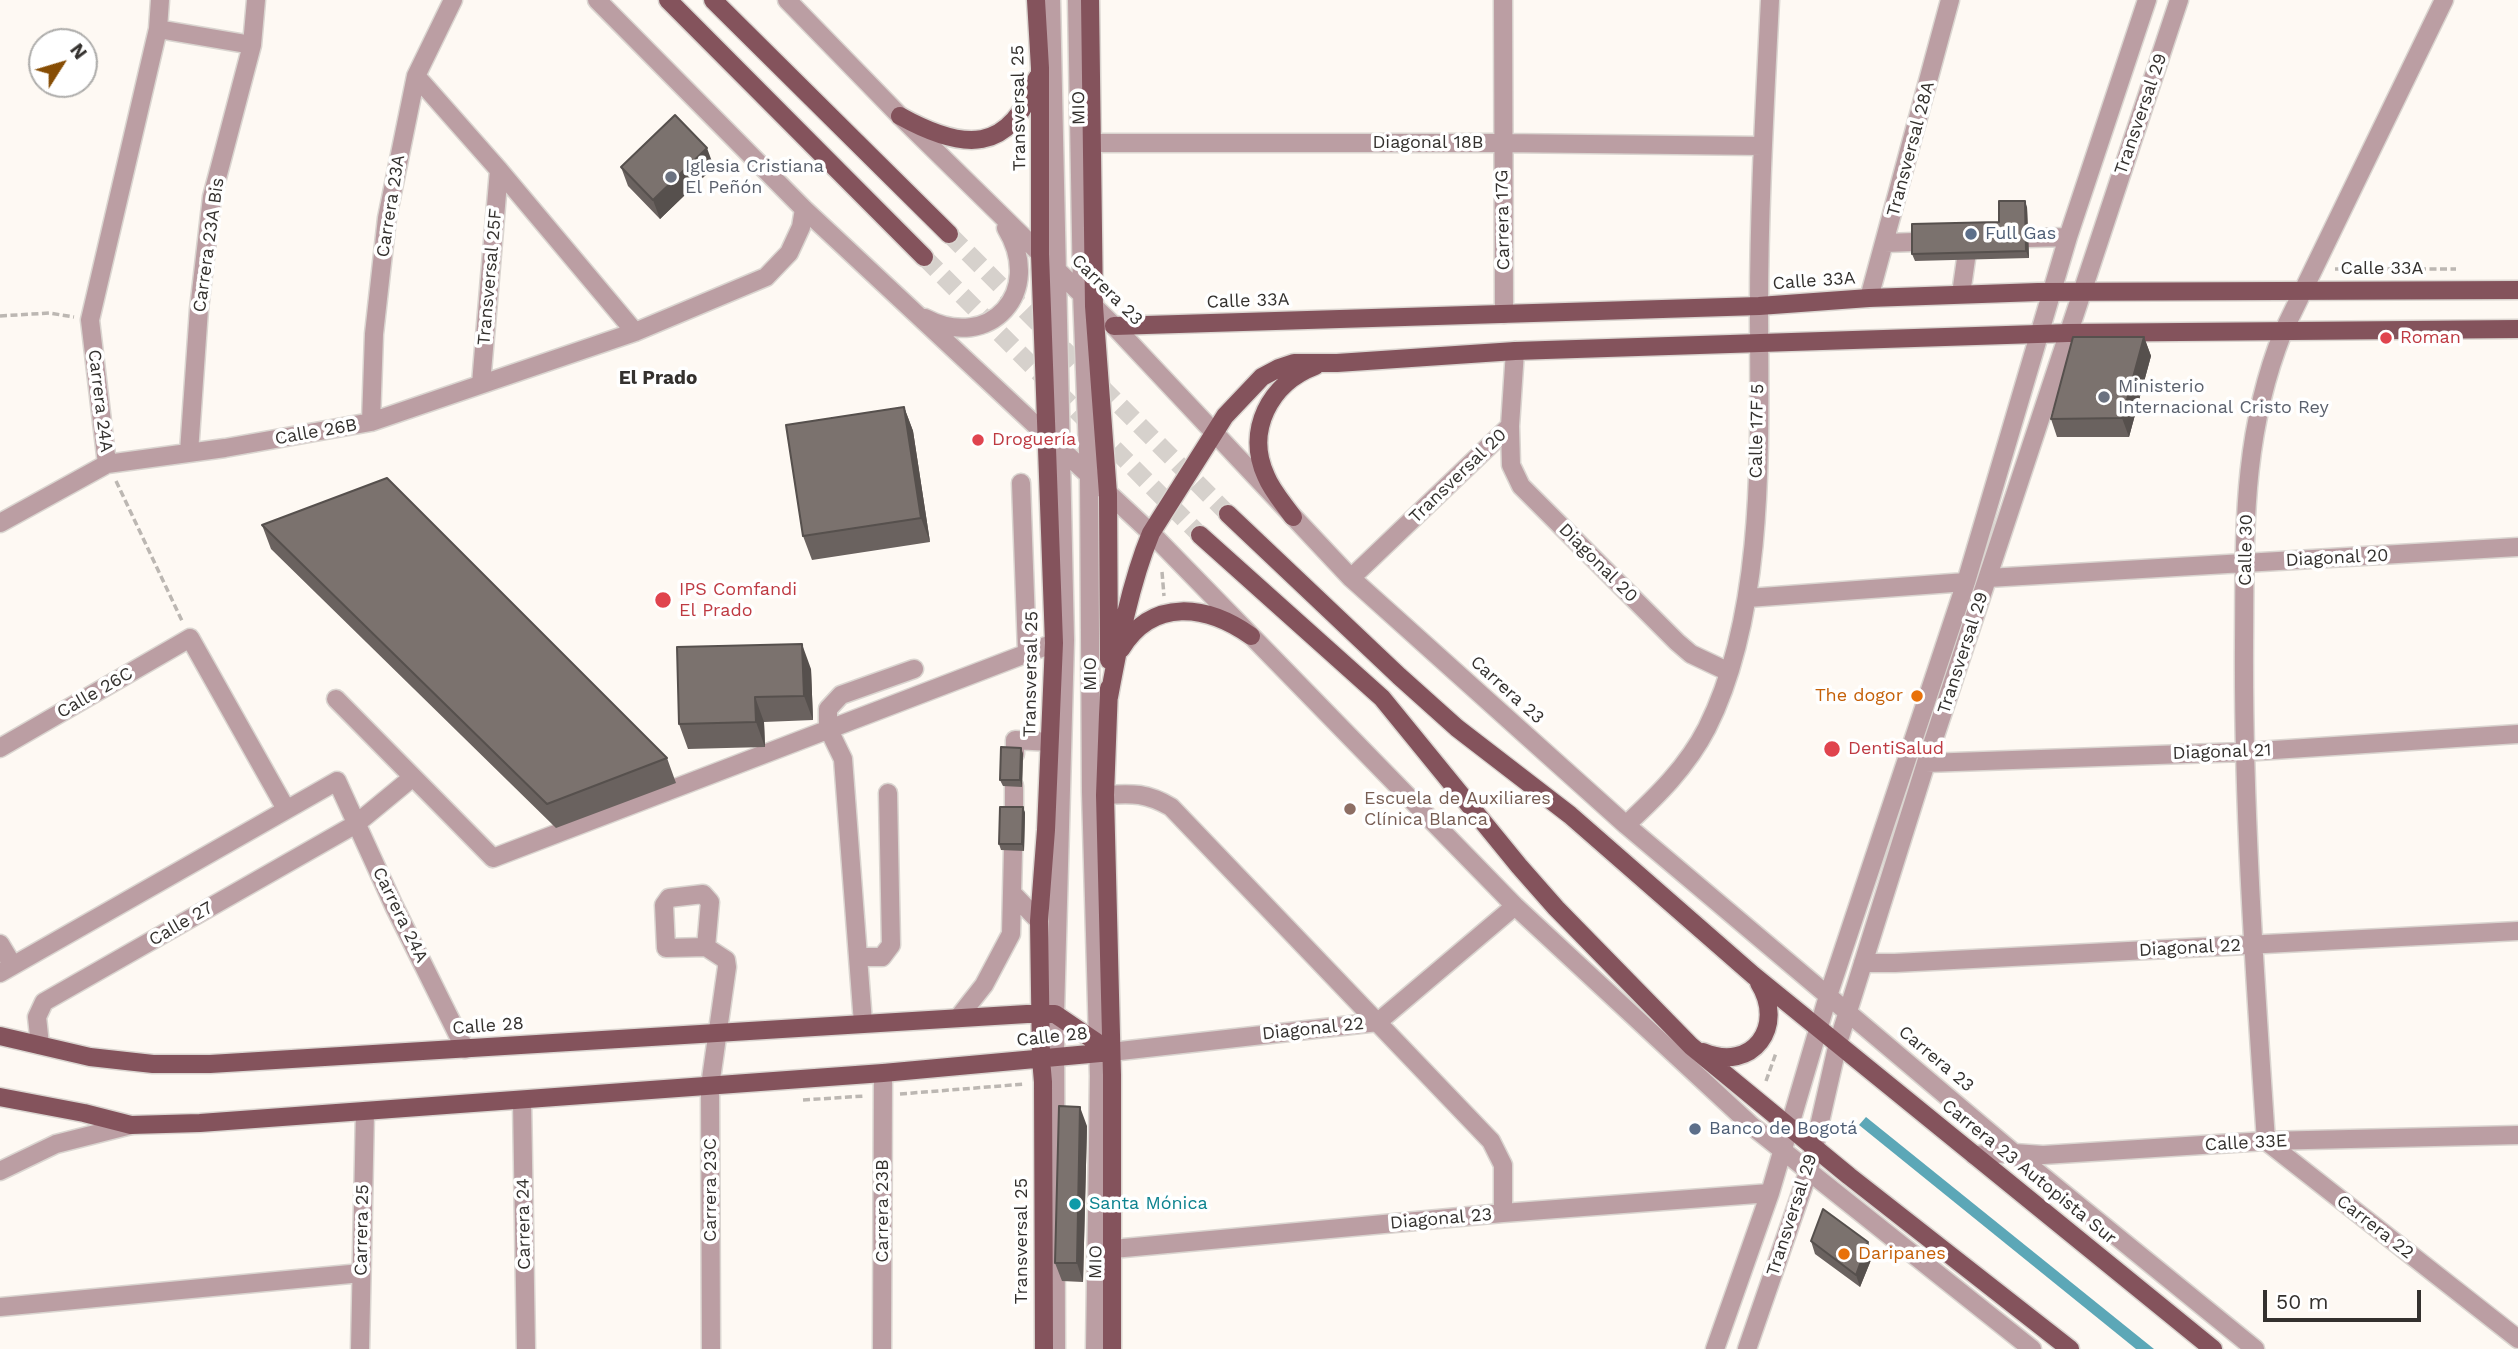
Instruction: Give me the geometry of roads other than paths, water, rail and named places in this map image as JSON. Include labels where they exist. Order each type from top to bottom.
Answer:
[{"type":"main road","points":[[668,0],[923,257]]},
{"type":"main road","points":[[713,0],[949,234]]},
{"type":"main road","name":"Transversal 25","points":[[1036,0],[1040,68],[1040,254],[1054,444],[1055,643],[1039,921],[1048,1014],[1048,1058],[1043,1096],[1044,1349]]},
{"type":"main road","points":[[1090,0],[1092,143],[1088,300],[1108,494],[1109,697],[1102,1049],[1113,1249],[1112,1349]]},
{"type":"main road","points":[[900,116],[949,139],[972,142],[989,137],[1011,123],[1022,110],[1040,68]]},
{"type":"main road","name":"Calle 33A","points":[[1114,326],[1759,306],[1961,294],[2081,291],[2518,290]]},
{"type":"main road","points":[[1109,697],[1116,658],[1151,533],[1214,432],[1244,394],[1271,372],[1302,362],[1337,363],[1515,351],[2068,333],[2518,329]]},
{"type":"main road","points":[[1293,517],[1262,468],[1258,443],[1261,423],[1270,401],[1285,383],[1313,367],[1337,363]]},
{"type":"main road","points":[[1228,514],[1457,728],[1570,815],[1818,1028]]},
{"type":"main road","points":[[1200,535],[1382,698],[1556,908],[1691,1046],[1849,1176],[2070,1349]]},
{"type":"main road","points":[[1116,658],[1136,629],[1144,622],[1165,613],[1192,611],[1207,614],[1221,618],[1251,636]]},
{"type":"main road","points":[[1691,1046],[1712,1056],[1729,1059],[1746,1053],[1758,1044],[1766,1031],[1769,1008],[1765,993],[1754,975]]},
{"type":"main road","name":"Calle 28","points":[[0,1036],[90,1057],[153,1064],[210,1064],[1048,1014],[1102,1049]]},
{"type":"main road","name":"Carrera 23 Autopista Sur","points":[[1818,1028],[2214,1349]]},
{"type":"main road","name":"Calle 28","points":[[0,1097],[131,1125],[200,1123],[883,1073],[1048,1058],[1102,1049]]},
{"type":"street","name":"Carrera 24A","points":[[107,464],[90,320],[158,29],[160,0]]},
{"type":"street","name":"Carrera 23A Bis","points":[[189,452],[199,309],[212,197],[252,45],[256,0]]},
{"type":"street","name":"Carrera 23A","points":[[370,422],[374,334],[387,218],[416,76],[453,0]]},
{"type":"street","points":[[597,0],[804,209],[1151,533],[1514,906],[1752,1126],[2032,1349]]},
{"type":"street","name":"Carrera 23","points":[[787,0],[988,204],[1114,326],[1351,578],[1626,825],[2014,1153],[2255,1349]]},
{"type":"street","name":"MIO","points":[[1048,1014],[1065,640],[1054,444],[1056,269],[1051,0]]},
{"type":"street","name":"MIO","points":[[1077,0],[1088,300],[1091,792],[1102,1049],[1099,1076],[1096,1349]]},
{"type":"street","name":"Carrera 17G","points":[[1503,0],[1504,314]]},
{"type":"street","name":"Calle 17F 5","points":[[1626,825],[1684,766],[1707,728],[1729,672],[1748,598],[1756,477],[1763,146],[1770,0]]},
{"type":"street","name":"Transversal 28A","points":[[1870,298],[1950,0]]},
{"type":"street","name":"Transversal 29","points":[[1715,1349],[1770,1193],[1828,996],[1966,582],[2068,237],[2147,0]]},
{"type":"street","name":"Transversal 29","points":[[1747,1349],[1809,1170],[1838,1043],[1926,763],[2179,0]]},
{"type":"street","name":"Calle 30","points":[[2266,1141],[2244,752],[2245,563],[2252,441],[2264,390],[2283,332],[2444,0]]},
{"type":"street","points":[[158,29],[252,45]]},
{"type":"street","points":[[416,76],[635,332]]},
{"type":"street","name":"Diagonal 18B","points":[[1092,143],[1763,146]]},
{"type":"street","name":"Transversal 25F","points":[[481,384],[499,170]]},
{"type":"street","points":[[900,300],[928,319],[952,328],[974,326],[990,320],[1003,310],[1014,297],[1020,282],[1020,257],[1009,232],[988,204]]},
{"type":"street","name":"Calle 26B","points":[[0,523],[107,464],[225,448],[370,422],[635,332],[766,277],[789,253],[801,227],[804,209]]},
{"type":"street","points":[[2028,238],[2068,237]]},
{"type":"street","points":[[1885,243],[1914,242]]},
{"type":"street","points":[[1961,294],[1966,259]]},
{"type":"street","name":"Transversal 20","points":[[1351,578],[1510,426],[1515,351]]},
{"type":"street","name":"Diagonal 20","points":[[1510,426],[1511,465],[1521,486],[1676,642],[1691,654],[1729,672]]},
{"type":"street","points":[[1021,483],[1027,652]]},
{"type":"street","name":"Diagonal 20","points":[[1988,578],[2518,547]]},
{"type":"street","points":[[1748,598],[1966,582]]},
{"type":"street","name":"Calle 26C","points":[[0,748],[190,638],[286,809]]},
{"type":"street","points":[[336,699],[493,858],[1055,643]]},
{"type":"street","points":[[863,1023],[843,759],[828,728],[828,709],[841,695],[914,668]]},
{"type":"street","name":"Diagonal 21","points":[[1926,763],[2244,752],[2518,734]]},
{"type":"street","points":[[1014,754],[1015,740],[1051,742]]},
{"type":"street","name":"Calle 27","points":[[40,1045],[37,1017],[44,1002],[356,824],[413,777]]},
{"type":"street","name":"Carrera 24A","points":[[286,809],[337,781],[465,1049]]},
{"type":"street","points":[[1014,786],[1014,813]]},
{"type":"street","points":[[859,957],[882,957],[891,945],[888,793]]},
{"type":"street","points":[[1105,795],[1130,793],[1152,796],[1171,807],[1491,1140],[1503,1165],[1503,1213]]},
{"type":"street","points":[[0,944],[6,969],[286,809]]},
{"type":"street","points":[[958,1018],[984,985],[1011,934],[1013,850]]},
{"type":"street","points":[[1012,893],[1039,921]]},
{"type":"street","name":"Diagonal 22","points":[[1102,1049],[1378,1022],[1514,906]]},
{"type":"street","name":"Diagonal 22","points":[[1863,962],[1895,963],[2518,931]]},
{"type":"street","name":"Carrera 23C","points":[[706,947],[726,960],[727,967],[710,1086],[711,1349]]},
{"type":"street","points":[[1048,1058],[1056,1349]]},
{"type":"street","name":"Carrera 23B","points":[[882,1349],[883,1073]]},
{"type":"street","name":"Carrera 24","points":[[522,1100],[526,1349]]},
{"type":"street","name":"Carrera 25","points":[[360,1349],[365,1111]]},
{"type":"street","points":[[0,1171],[56,1144],[131,1125]]},
{"type":"street","name":"Calle 33E","points":[[1974,1155],[2043,1155],[2266,1141],[2518,1135]]},
{"type":"street","name":"Carrera 22","points":[[2266,1141],[2518,1339]]},
{"type":"street","name":"Diagonal 23","points":[[1113,1249],[1503,1213],[1770,1193]]},
{"type":"street","points":[[0,1307],[361,1273]]},
{"type":"water","points":[[1866,1117],[2154,1349],[2136,1349],[1859,1125]]},
{"type":"tunnel","points":[[949,234],[1228,514]]},
{"type":"tunnel","points":[[924,257],[1200,535]]},
{"type":"place","name":"Iglesia Cristiana El Peñón","points":[[671,177]]},
{"type":"place","name":"Full Gas","points":[[1971,234]]},
{"type":"place","name":"Roman","points":[[2386,338]]},
{"type":"place","name":"Ministerio Internacional Cristo Rey","points":[[2104,397]]},
{"type":"place","name":"Droguería","points":[[978,440]]},
{"type":"place","name":"IPS Comfandi El Prado","points":[[663,600]]},
{"type":"place","name":"The dogor","points":[[1917,696]]},
{"type":"place","name":"DentiSalud","points":[[1832,749]]},
{"type":"place","name":"Escuela de Auxiliares Clínica Blanca","points":[[1350,809]]},
{"type":"place","name":"Banco de Bogotá","points":[[1695,1129]]},
{"type":"place","name":"Santa Mónica","points":[[1075,1204]]},
{"type":"place","name":"Daripanes","points":[[1844,1254]]},
{"type":"district","name":"El Prado","points":[[658,378]]}]
